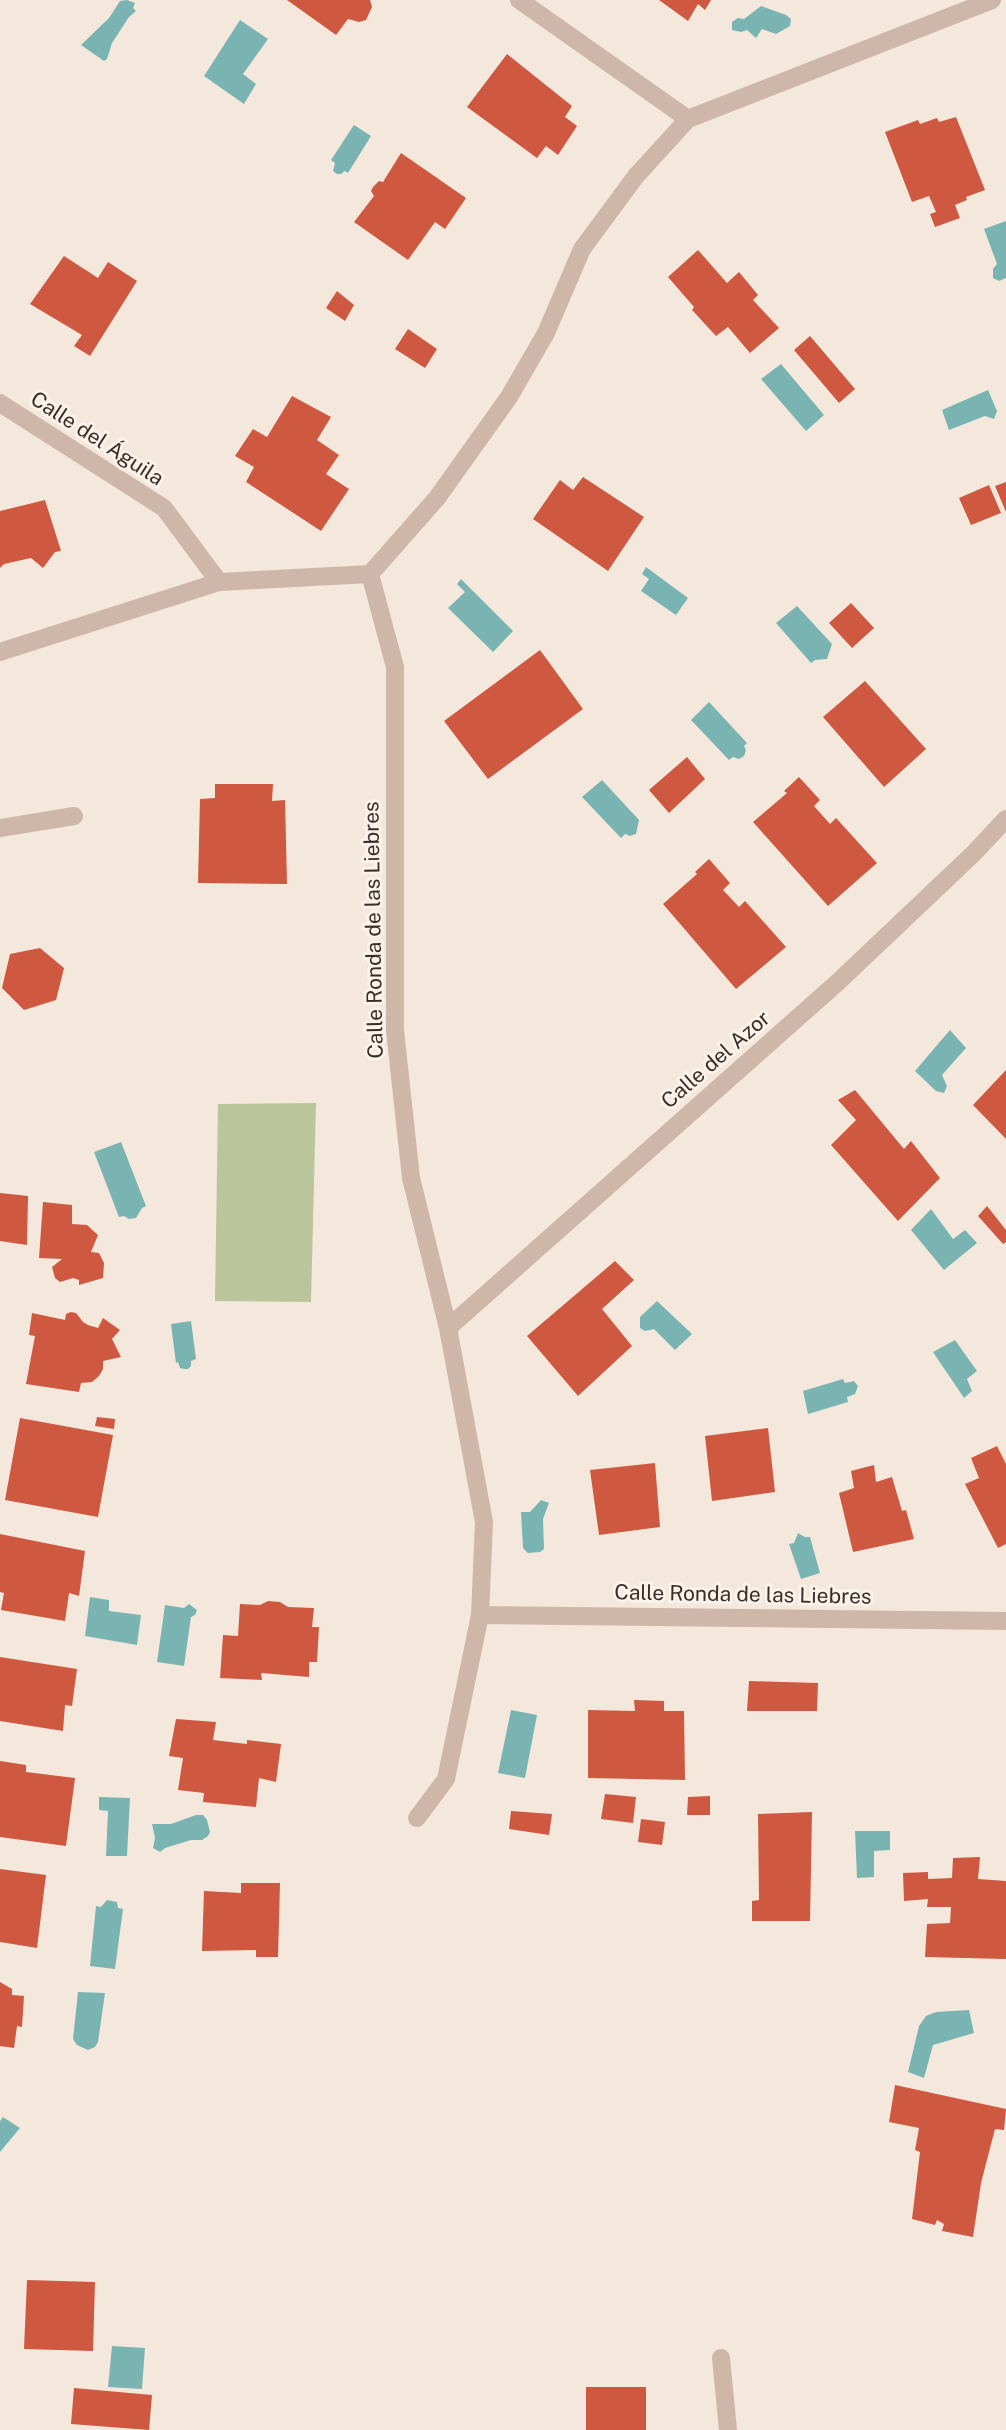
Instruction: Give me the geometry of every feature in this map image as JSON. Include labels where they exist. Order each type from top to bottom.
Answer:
[{"type":"street","points":[[519,0],[688,119]]},
{"type":"street","points":[[0,652],[219,582],[370,575],[437,498],[509,397],[545,333],[582,249],[636,176],[688,119],[992,0]]},
{"type":"street","name":"Calle del Águila","points":[[0,403],[164,508],[219,582]]},
{"type":"street","name":"Calle Ronda de las Liebres","points":[[370,575],[395,667],[395,1030],[411,1178],[448,1328],[484,1522],[480,1615],[446,1779],[417,1818]]},
{"type":"street","points":[[0,828],[74,816]]},
{"type":"street","name":"Calle del Azor","points":[[448,1328],[838,982],[974,854],[1006,818]]},
{"type":"street","name":"Calle Ronda de las Liebres","points":[[480,1615],[1006,1621]]},
{"type":"street","points":[[721,2358],[728,2430]]},
{"type":"green space","points":[[316,1103],[311,1302],[215,1301],[218,1104]]},
{"type":"water","points":[[120,1],[135,3],[133,8],[136,11],[112,43],[104,61],[81,45],[109,18]]},
{"type":"water","points":[[761,6],[786,15],[791,19],[790,26],[776,34],[762,29],[756,38],[747,30],[732,30],[732,22],[738,18],[744,19]]},
{"type":"water","points":[[240,20],[268,39],[243,74],[256,84],[244,104],[204,76]]},
{"type":"water","points":[[354,125],[371,136],[348,173],[345,171],[337,174],[333,171],[335,163],[331,160]]},
{"type":"water","points":[[1006,221],[1006,278],[999,281],[993,278],[993,269],[997,264],[984,229]]},
{"type":"water","points":[[781,364],[824,415],[806,431],[761,379]]},
{"type":"water","points":[[988,390],[997,411],[994,419],[985,416],[949,430],[942,410]]},
{"type":"water","points":[[646,567],[688,598],[676,615],[641,591],[649,579],[642,574]]},
{"type":"water","points":[[461,579],[513,631],[493,652],[448,608],[465,592],[457,584]]},
{"type":"water","points":[[797,606],[832,644],[827,659],[811,663],[776,623]]},
{"type":"water","points":[[709,702],[747,743],[744,746],[744,756],[739,759],[733,757],[729,760],[691,720]]},
{"type":"water","points":[[602,780],[639,820],[636,834],[625,834],[621,838],[582,797]]},
{"type":"water","points":[[950,1030],[966,1048],[942,1075],[947,1086],[944,1093],[936,1091],[915,1071]]},
{"type":"water","points":[[121,1142],[146,1206],[136,1218],[119,1217],[94,1152]]},
{"type":"water","points":[[931,1209],[953,1239],[965,1230],[977,1243],[944,1270],[911,1230]]},
{"type":"water","points":[[657,1301],[692,1334],[675,1350],[654,1329],[645,1331],[640,1328],[640,1317]]},
{"type":"water","points":[[191,1321],[196,1359],[191,1361],[188,1369],[184,1369],[176,1363],[171,1324]]},
{"type":"water","points":[[955,1340],[977,1371],[967,1379],[972,1391],[964,1398],[933,1352]]},
{"type":"water","points":[[843,1379],[845,1383],[854,1381],[858,1386],[855,1394],[847,1397],[848,1402],[808,1414],[803,1391]]},
{"type":"water","points":[[541,1500],[549,1503],[543,1519],[544,1549],[528,1553],[523,1548],[521,1512],[530,1512]]},
{"type":"water","points":[[798,1533],[810,1537],[820,1573],[801,1579],[789,1544],[794,1543]]},
{"type":"water","points":[[90,1597],[109,1600],[109,1611],[141,1615],[137,1645],[85,1636]]},
{"type":"water","points":[[189,1604],[197,1610],[191,1617],[184,1666],[157,1662],[165,1605],[184,1608]]},
{"type":"water","points":[[511,1710],[537,1715],[525,1778],[498,1773]]},
{"type":"water","points":[[99,1797],[130,1798],[127,1856],[106,1856],[108,1811],[99,1810]]},
{"type":"water","points":[[203,1815],[207,1820],[210,1832],[208,1836],[202,1840],[191,1840],[165,1848],[160,1852],[153,1848],[155,1838],[152,1824],[171,1824]]},
{"type":"water","points":[[855,1831],[890,1831],[890,1850],[874,1851],[874,1877],[857,1878]]},
{"type":"water","points":[[107,1900],[117,1902],[118,1908],[123,1909],[115,1969],[90,1966],[96,1906],[101,1907]]},
{"type":"water","points":[[78,1992],[105,1993],[98,2042],[88,2050],[77,2045],[73,2039]]},
{"type":"water","points":[[969,2010],[974,2033],[933,2045],[924,2078],[908,2072],[919,2026],[926,2016],[936,2012]]},
{"type":"water","points":[[3,2117],[20,2128],[0,2152],[0,2121]]},
{"type":"water","points":[[112,2346],[145,2348],[142,2389],[108,2387]]},
{"type":"building","points":[[287,0],[370,0],[372,7],[366,20],[359,22],[348,19],[336,35]]},
{"type":"building","points":[[659,0],[711,0],[705,10],[698,4],[688,21]]},
{"type":"building","points":[[507,54],[572,106],[565,117],[577,126],[558,155],[546,146],[537,158],[467,107]]},
{"type":"building","points":[[956,117],[985,190],[966,197],[967,200],[955,205],[960,218],[935,227],[930,214],[936,212],[929,196],[912,202],[885,132],[918,120],[920,124],[937,118],[939,122]]},
{"type":"building","points":[[401,153],[466,198],[445,229],[435,222],[408,260],[354,222],[374,196],[371,191],[373,187],[379,181],[383,182]]},
{"type":"building","points":[[698,250],[727,283],[739,272],[758,295],[753,300],[779,328],[750,353],[728,327],[716,336],[692,310],[694,307],[668,277]]},
{"type":"building","points":[[64,256],[98,278],[108,262],[137,281],[90,356],[74,346],[82,335],[30,304]]},
{"type":"building","points":[[337,291],[354,305],[345,321],[326,308]]},
{"type":"building","points":[[408,329],[437,349],[425,368],[395,349]]},
{"type":"building","points":[[810,336],[855,389],[839,403],[794,350]]},
{"type":"building","points":[[292,396],[331,417],[317,440],[339,455],[326,474],[349,489],[321,531],[246,482],[254,467],[235,456],[253,429],[267,437]]},
{"type":"building","points":[[583,477],[644,517],[608,571],[533,519],[560,480],[573,490]]},
{"type":"building","points":[[1006,482],[1006,512],[995,486]]},
{"type":"building","points":[[989,485],[1001,513],[971,525],[959,498]]},
{"type":"building","points":[[45,500],[61,551],[55,552],[43,568],[31,558],[4,564],[0,568],[0,511]]},
{"type":"building","points":[[851,603],[874,628],[852,648],[829,623]]},
{"type":"building","points":[[540,650],[583,709],[488,779],[444,721]]},
{"type":"building","points":[[865,681],[926,749],[884,787],[823,717]]},
{"type":"building","points":[[687,757],[705,779],[669,813],[649,790]]},
{"type":"building","points":[[799,777],[820,800],[814,806],[830,824],[836,818],[877,863],[828,906],[753,822],[787,793],[784,791]]},
{"type":"building","points":[[215,784],[273,784],[272,801],[285,800],[287,884],[198,883],[200,799],[215,798]]},
{"type":"building","points":[[709,859],[730,883],[723,890],[739,907],[745,901],[786,947],[736,989],[663,904],[697,874],[695,872]]},
{"type":"building","points":[[40,948],[64,968],[56,1000],[24,1010],[2,988],[10,954]]},
{"type":"building","points":[[1006,1070],[1006,1139],[973,1105]]},
{"type":"building","points":[[855,1090],[904,1149],[911,1141],[940,1178],[898,1221],[831,1145],[856,1120],[838,1100]]},
{"type":"building","points":[[0,1193],[28,1196],[27,1245],[0,1241]]},
{"type":"building","points":[[43,1202],[72,1205],[72,1224],[87,1225],[98,1235],[91,1252],[99,1253],[104,1263],[103,1278],[79,1285],[79,1280],[73,1278],[60,1282],[55,1278],[52,1267],[62,1259],[39,1258]]},
{"type":"building","points":[[987,1206],[1006,1230],[1006,1242],[1003,1244],[978,1216]]},
{"type":"building","points":[[615,1261],[634,1280],[602,1309],[632,1346],[578,1396],[527,1336]]},
{"type":"building","points":[[32,1313],[65,1320],[66,1314],[76,1313],[88,1325],[98,1328],[103,1318],[120,1330],[112,1339],[121,1357],[103,1361],[99,1376],[92,1382],[81,1383],[79,1392],[26,1384],[35,1336],[29,1335]]},
{"type":"building","points":[[97,1417],[115,1419],[114,1429],[95,1426]]},
{"type":"building","points":[[20,1418],[113,1435],[98,1517],[5,1500]]},
{"type":"building","points":[[768,1428],[775,1492],[712,1501],[705,1436]]},
{"type":"building","points":[[997,1446],[1006,1464],[1006,1544],[998,1548],[965,1484],[979,1478],[971,1458]]},
{"type":"building","points":[[655,1463],[660,1527],[599,1535],[590,1470]]},
{"type":"building","points":[[874,1465],[876,1482],[892,1477],[902,1511],[906,1510],[914,1539],[853,1552],[839,1493],[854,1488],[851,1471]]},
{"type":"building","points":[[0,1534],[85,1551],[79,1596],[69,1593],[65,1621],[1,1610],[4,1593],[0,1592]]},
{"type":"building","points":[[268,1601],[280,1602],[288,1607],[314,1608],[312,1627],[319,1627],[317,1662],[309,1662],[309,1677],[261,1673],[262,1680],[220,1678],[223,1635],[238,1636],[240,1604],[260,1605]]},
{"type":"building","points":[[0,1657],[77,1669],[72,1706],[65,1705],[63,1731],[0,1721]]},
{"type":"building","points":[[749,1681],[818,1683],[817,1711],[747,1711]]},
{"type":"building","points":[[634,1700],[664,1701],[664,1711],[684,1711],[685,1780],[588,1778],[588,1710],[635,1711]]},
{"type":"building","points":[[176,1719],[216,1722],[213,1740],[281,1744],[276,1782],[259,1778],[256,1807],[203,1802],[204,1793],[178,1790],[183,1758],[169,1756]]},
{"type":"building","points":[[0,1761],[26,1765],[26,1772],[75,1778],[66,1846],[0,1837]]},
{"type":"building","points":[[605,1794],[636,1797],[633,1823],[601,1819]]},
{"type":"building","points":[[710,1796],[710,1815],[687,1815],[688,1797]]},
{"type":"building","points":[[511,1811],[552,1814],[549,1835],[509,1829]]},
{"type":"building","points":[[812,1812],[810,1921],[752,1921],[752,1901],[759,1900],[758,1814]]},
{"type":"building","points":[[641,1819],[665,1822],[662,1845],[638,1842]]},
{"type":"building","points":[[980,1857],[978,1879],[1006,1881],[1006,1959],[925,1957],[927,1924],[950,1923],[951,1907],[927,1907],[928,1899],[904,1901],[903,1873],[928,1872],[928,1879],[952,1878],[953,1858]]},
{"type":"building","points":[[0,1869],[46,1875],[37,1948],[0,1942]]},
{"type":"building","points":[[241,1883],[280,1883],[278,1957],[256,1957],[256,1950],[202,1951],[204,1891],[241,1893]]},
{"type":"building","points":[[0,1982],[12,1989],[12,1995],[24,1996],[22,2027],[17,2026],[14,2048],[0,2046]]},
{"type":"building","points":[[895,2085],[1006,2109],[1004,2130],[995,2129],[981,2183],[973,2237],[942,2231],[944,2224],[937,2220],[935,2225],[912,2219],[920,2152],[915,2150],[919,2128],[889,2122]]},
{"type":"building","points":[[27,2280],[95,2282],[93,2351],[24,2349]]},
{"type":"building","points":[[586,2387],[646,2387],[646,2430],[586,2430]]},
{"type":"building","points":[[74,2388],[152,2395],[149,2430],[71,2424]]}]
